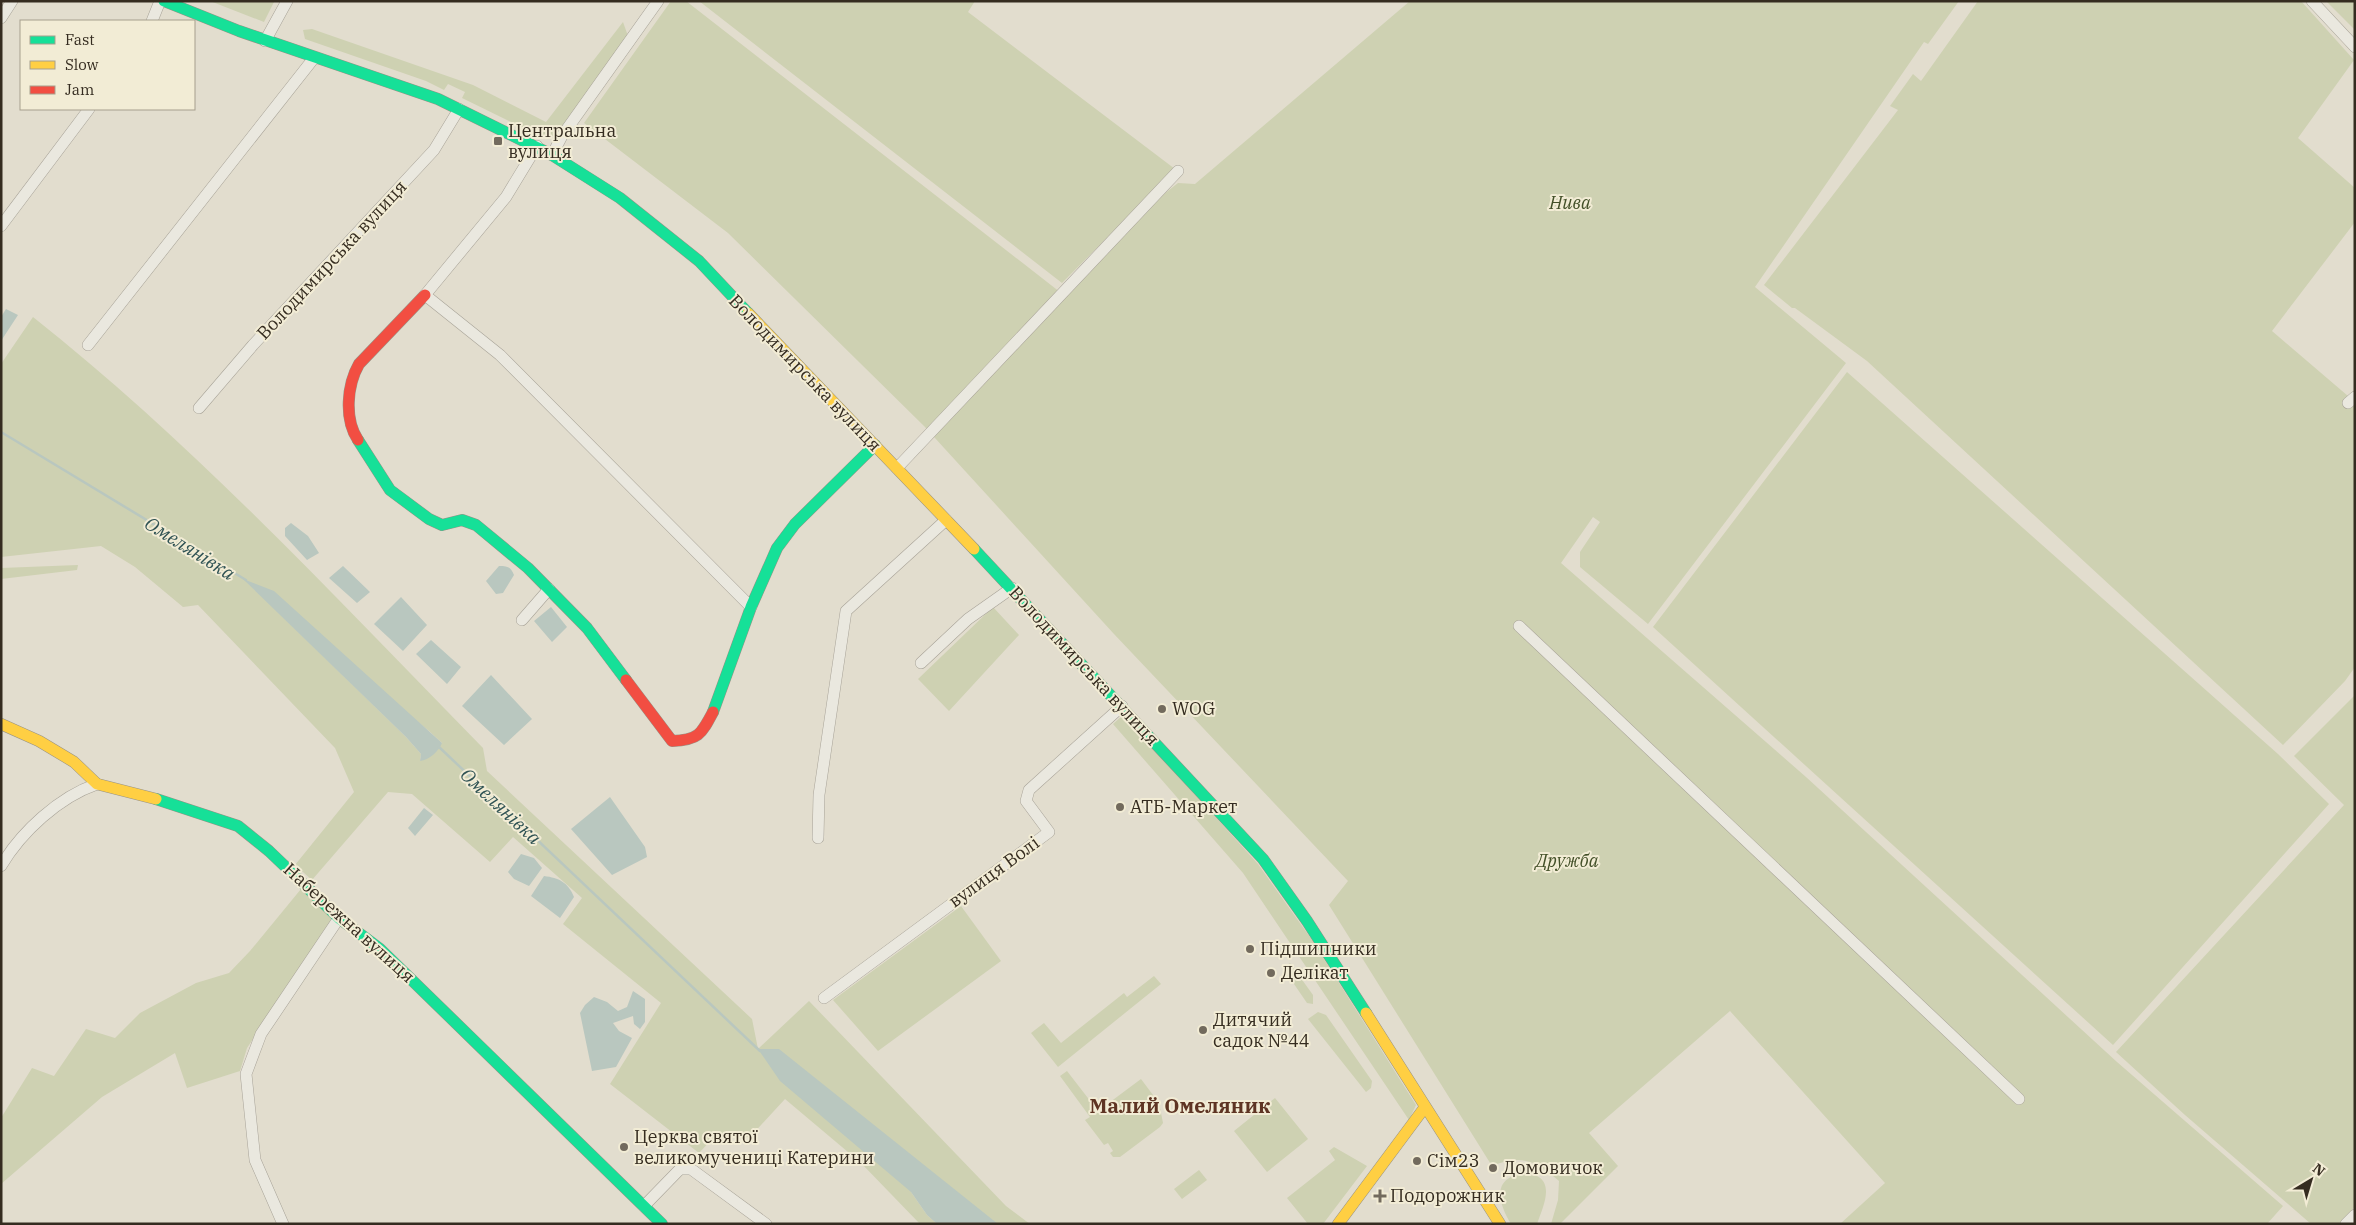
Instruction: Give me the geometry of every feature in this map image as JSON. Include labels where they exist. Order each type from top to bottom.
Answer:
[{"type":"street","points":[[1,18],[12,1]]},
{"type":"street","points":[[152,20],[160,1]]},
{"type":"street","name":"Володимирська вулиця","points":[[164,1],[314,58],[459,109],[537,146],[620,198],[699,261],[1012,588],[1263,860],[1307,921],[1500,1224]]},
{"type":"street","points":[[265,40],[287,1]]},
{"type":"street","points":[[552,155],[562,136],[658,1]]},
{"type":"street","points":[[2312,1],[2355,47]]},
{"type":"street","points":[[88,345],[314,58]]},
{"type":"street","name":"Володимирська вулиця","points":[[199,408],[253,346],[434,150],[459,109]]},
{"type":"street","points":[[1,226],[88,110]]},
{"type":"street","name":"Володимирська вулиця","points":[[537,146],[506,197],[425,294],[359,364],[349,387],[352,431],[390,490],[429,519],[442,525],[462,520],[476,526],[528,568],[587,628],[672,741],[690,740],[702,733],[716,707],[751,607],[777,548],[795,524],[875,445]]},
{"type":"street","points":[[896,468],[1178,172]]},
{"type":"street","points":[[425,294],[500,355],[751,607]]},
{"type":"street","points":[[818,838],[819,795],[846,611],[946,520]]},
{"type":"street","points":[[921,663],[968,618],[1012,588]]},
{"type":"street","points":[[522,620],[549,589]]},
{"type":"street","points":[[1518,626],[2019,1099]]},
{"type":"street","name":"вулиця Волі","points":[[824,998],[1049,832],[1026,801],[1029,790],[1122,706]]},
{"type":"street","name":"Набережна вулиця","points":[[1,724],[39,741],[74,762],[97,784],[163,801],[238,826],[269,851],[339,918],[380,949],[662,1224]]},
{"type":"street","points":[[1,866],[10,851],[44,817],[80,790],[97,784]]},
{"type":"street","points":[[283,1224],[255,1160],[246,1074],[261,1034],[339,918]]},
{"type":"street","points":[[1338,1224],[1425,1107]]},
{"type":"street","points":[[644,1206],[680,1169],[691,1169],[766,1224]]},
{"type":"street","points":[[2346,1224],[2355,1215]]},
{"type":"green space","points":[[210,1],[272,1],[274,2],[264,22]]},
{"type":"green space","name":"Дружба","points":[[671,1],[686,1],[1065,296],[1164,194],[1178,183],[1195,184],[1410,1],[1959,1],[1928,44],[1924,42],[1755,287],[1846,363],[1648,624],[1580,567],[1580,552],[1600,522],[1593,517],[1561,563],[1806,777],[2117,1062],[2283,1206],[2267,1224],[1840,1224],[1885,1183],[1730,1011],[1589,1133],[1618,1166],[1560,1224],[1551,1224],[1558,1200],[1559,1181],[1535,1164],[1520,1160],[1512,1160],[1492,1166],[1329,905],[1348,881],[1114,634],[924,426],[728,233],[584,123]]},
{"type":"green space","points":[[699,1],[975,1],[968,12],[1175,169],[1062,283]]},
{"type":"green space","points":[[1978,1],[2301,1],[2354,60],[2298,138],[2355,188],[2355,222],[2272,331],[2355,402],[2355,667],[2345,681],[2283,745],[1867,361],[1795,308],[1792,308],[1764,285],[1898,110],[1890,106],[1913,74],[1921,81]]},
{"type":"green space","points":[[2326,1],[2355,1],[2355,30]]},
{"type":"green space","points":[[623,22],[628,36],[566,127],[556,135],[544,138],[462,98],[465,92],[448,84],[444,90],[426,81],[305,39],[303,30],[312,29],[473,85],[546,122]]},
{"type":"green space","points":[[33,317],[93,366],[152,418],[265,525],[483,748],[487,771],[752,1019],[758,1049],[809,1001],[1006,1206],[1030,1224],[998,1224],[911,1192],[927,1215],[937,1224],[920,1224],[861,1163],[785,1099],[750,1137],[714,1137],[699,1153],[610,1084],[661,1003],[563,924],[582,898],[513,837],[490,862],[412,794],[388,792],[312,880],[295,865],[354,792],[335,748],[198,605],[183,607],[135,567],[101,546],[1,557],[1,364]],"holes":[[[245,580],[442,743],[420,761],[421,754],[406,737]]]},
{"type":"green space","points":[[1847,372],[2278,754],[2329,804],[2113,1045],[1653,627]]},
{"type":"green space","points":[[78,565],[77,570],[1,579],[1,568]]},
{"type":"green space","points":[[993,607],[1019,635],[949,711],[918,679]]},
{"type":"green space","points":[[2355,695],[2355,1207],[2339,1224],[2311,1224],[2185,1115],[2116,1052],[2344,805],[2294,756]]},
{"type":"green space","points":[[1123,715],[1258,864],[1312,940],[1416,1105],[1409,1120],[1243,873],[1113,724]]},
{"type":"green space","points":[[301,889],[333,920],[247,1048],[240,1071],[187,1088],[175,1053],[102,1097],[1,1184],[1,1118],[32,1068],[54,1076],[86,1029],[115,1038],[140,1013],[196,983],[229,973],[250,951]]},
{"type":"green space","points":[[961,906],[1001,961],[878,1051],[833,1000]]},
{"type":"green space","points":[[1290,963],[1313,995],[1313,1004],[1307,1003],[1283,968]]},
{"type":"green space","points":[[1154,976],[1161,984],[1058,1067],[1031,1033],[1044,1023],[1061,1043],[1124,993],[1127,997]]},
{"type":"green space","points":[[1318,1012],[1326,1015],[1372,1081],[1371,1088],[1366,1092],[1308,1019]]},
{"type":"green space","points":[[1067,1071],[1098,1111],[1141,1079],[1159,1103],[1163,1123],[1120,1157],[1113,1157],[1110,1153],[1113,1151],[1108,1143],[1104,1145],[1085,1120],[1090,1117],[1060,1076]]},
{"type":"green space","points":[[1275,1098],[1308,1139],[1267,1172],[1234,1131]]},
{"type":"green space","points":[[1334,1147],[1367,1166],[1323,1224],[1308,1224],[1287,1198],[1335,1160],[1329,1151]]},
{"type":"green space","points":[[1199,1170],[1207,1180],[1182,1199],[1174,1189]]},
{"type":"green space","points":[[1525,1173],[1542,1179],[1546,1192],[1543,1208],[1537,1224],[1511,1224],[1503,1208],[1500,1192],[1502,1185],[1507,1180],[1514,1175]]},
{"type":"shaded area","points":[[6,309],[18,315],[1,341],[1,317]]},
{"type":"shaded area","points":[[291,523],[308,536],[319,553],[307,560],[285,536],[285,528]]},
{"type":"shaded area","points":[[343,566],[370,592],[357,603],[329,578]]},
{"type":"shaded area","points":[[499,566],[509,568],[514,575],[503,593],[496,594],[486,581]]},
{"type":"shaded area","points":[[243,579],[274,591],[442,743],[436,752],[427,759],[420,761],[421,754],[406,737]]},
{"type":"shaded area","points":[[401,597],[427,625],[403,651],[374,624]]},
{"type":"shaded area","points":[[551,607],[567,627],[552,642],[534,621]]},
{"type":"shaded area","points":[[431,640],[461,667],[447,684],[416,654]]},
{"type":"shaded area","points":[[491,675],[532,719],[504,745],[462,706]]},
{"type":"shaded area","points":[[610,797],[645,847],[647,857],[612,875],[571,829]]},
{"type":"shaded area","points":[[424,808],[433,815],[415,836],[408,828]]},
{"type":"shaded area","points":[[521,854],[534,858],[542,868],[529,886],[514,879],[508,872]]},
{"type":"shaded area","points":[[544,876],[554,878],[566,884],[574,897],[560,918],[531,896]]},
{"type":"shaded area","points":[[633,991],[645,999],[645,1022],[640,1029],[634,1024],[633,1016],[613,1023],[619,1031],[632,1038],[616,1067],[592,1071],[580,1013],[585,1005],[594,997],[607,1002],[618,1011],[627,1007]]},
{"type":"shaded area","points":[[758,1049],[779,1049],[998,1224],[937,1224],[927,1215],[911,1192],[780,1081]]},
{"type":"waterway","name":"Омелянівка","points":[[1,432],[246,580]]},
{"type":"waterway","name":"Омелянівка","points":[[439,747],[760,1051]]},
{"type":"traffic: fast","points":[[164,1],[239,31],[438,99],[552,155],[620,198],[699,261],[748,313]]},
{"type":"traffic: fast","points":[[358,440],[390,490],[429,519],[442,525],[462,520],[476,525],[528,568],[587,628],[626,680]]},
{"type":"traffic: fast","points":[[713,712],[751,607],[777,548],[795,524],[875,445]]},
{"type":"traffic: fast","points":[[974,549],[1263,859],[1307,921],[1366,1013]]},
{"type":"traffic: fast","points":[[156,799],[238,826],[269,851],[339,918],[380,949],[662,1224]]},
{"type":"traffic: slow","points":[[748,313],[974,549]]},
{"type":"traffic: slow","points":[[1,724],[39,741],[74,762],[97,784],[156,799]]},
{"type":"traffic: slow","points":[[1366,1013],[1500,1224]]},
{"type":"traffic: slow","points":[[1338,1224],[1425,1107]]},
{"type":"traffic: jam","points":[[358,440],[349,412],[350,392],[355,372],[359,364],[425,295]]},
{"type":"traffic: jam","points":[[626,680],[672,741],[688,739],[698,735],[713,712]]},
{"type":"place","name":"Центральна вулиця","points":[[498,141]]},
{"type":"place","name":"WOG","points":[[1162,709]]},
{"type":"place","name":"АТБ-Маркет","points":[[1120,807]]},
{"type":"place","name":"Підшипники","points":[[1250,949]]},
{"type":"place","name":"Делікат","points":[[1271,973]]},
{"type":"place","name":"Дитячий садок №44","points":[[1203,1030]]},
{"type":"place","name":"Церква святої великомучениці Катерини","points":[[624,1147]]},
{"type":"place","name":"Сім23","points":[[1417,1161]]},
{"type":"place","name":"Домовичок","points":[[1493,1168]]},
{"type":"place","name":"Подорожник","points":[[1380,1196]]},
{"type":"district","name":"Малий Омеляник","points":[[1180,1106]]},
{"type":"park label","name":"Нива","points":[[1570,203]]}]
